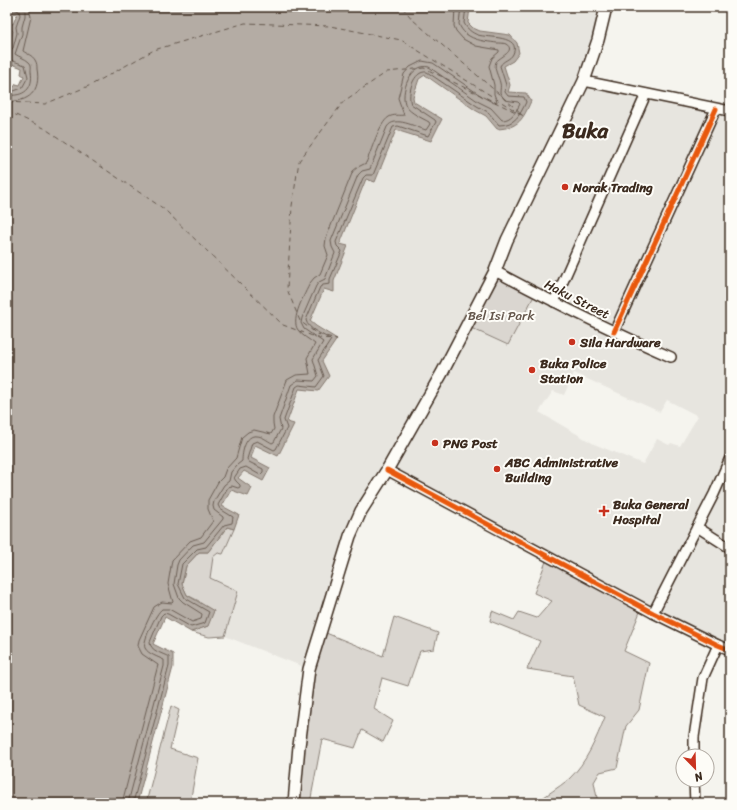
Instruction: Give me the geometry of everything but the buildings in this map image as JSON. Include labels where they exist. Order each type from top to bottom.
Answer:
[{"type":"main road","points":[[294,803],[299,746],[309,669],[350,536],[361,511],[387,470],[442,373],[495,271],[507,240],[584,81],[598,40],[606,7]]},
{"type":"street","points":[[584,81],[730,111]]},
{"type":"street","points":[[554,302],[646,94]]},
{"type":"street","points":[[614,332],[716,108]]},
{"type":"street","name":"Haku Street","points":[[495,271],[614,332],[671,357]]},
{"type":"street","points":[[653,613],[730,458]]},
{"type":"street","points":[[387,470],[653,613],[730,650]]},
{"type":"street","points":[[697,527],[730,548]]},
{"type":"street","points":[[694,748],[694,737],[703,678],[718,645]]},
{"type":"street","points":[[694,788],[695,803]]},
{"type":"shaded area","points":[[469,7],[606,7],[584,81],[730,111],[730,650],[387,470],[361,511],[309,669],[225,636],[238,591],[210,578],[213,557],[218,553],[223,554],[239,515],[222,506],[231,490],[248,496],[238,478],[244,471],[270,469],[251,458],[255,444],[293,424],[287,422],[299,389],[322,361],[337,339],[310,321],[324,289],[334,291],[334,281],[348,246],[340,244],[367,178],[375,182],[396,130],[431,141],[442,119],[414,102],[413,97],[419,79],[424,75],[486,116],[497,129],[526,93],[508,92],[510,85],[504,66],[513,61],[510,35],[480,31],[473,28],[468,23]],"holes":[[[574,373],[660,412],[667,400],[698,416],[680,446],[671,443],[669,445],[657,439],[643,464],[594,444],[539,412],[553,391],[564,395]]]},
{"type":"green space","name":"Bel Isi Park","points":[[498,279],[534,296],[508,345],[471,328]]},
{"type":"green space","points":[[227,527],[234,529],[223,554],[218,553],[213,557],[210,578],[238,591],[225,636],[209,637],[191,632],[208,626],[199,601],[187,595],[182,584],[186,566],[199,552],[208,552]]},
{"type":"green space","points":[[548,556],[642,607],[624,651],[649,663],[639,710],[626,726],[617,768],[600,772],[594,782],[598,803],[536,803],[569,779],[581,765],[598,734],[605,717],[579,705],[573,676],[527,669],[540,641],[490,621],[492,611],[514,620],[519,612],[537,618],[552,601],[534,593]]},
{"type":"green space","points":[[394,617],[438,633],[434,649],[420,651],[408,686],[382,678],[374,709],[393,721],[383,742],[362,730],[355,748],[322,739],[310,803],[294,803],[299,746],[321,631],[383,656]]},
{"type":"green space","points":[[171,706],[179,710],[170,749],[198,758],[190,803],[146,803]]},
{"type":"water","points":[[10,7],[469,7],[468,23],[473,28],[480,31],[510,35],[517,43],[519,53],[513,61],[504,66],[510,85],[508,92],[526,93],[531,101],[523,118],[510,127],[497,129],[486,116],[425,75],[419,79],[413,97],[414,102],[442,119],[431,141],[396,130],[375,182],[366,179],[340,244],[348,246],[334,281],[334,292],[324,289],[310,321],[337,339],[322,361],[329,376],[318,391],[299,389],[287,422],[294,424],[278,456],[255,445],[251,458],[270,468],[263,481],[244,471],[238,478],[252,488],[248,496],[231,490],[222,506],[239,515],[234,529],[227,527],[208,552],[199,552],[186,566],[182,584],[187,595],[214,611],[208,626],[191,632],[165,617],[153,644],[173,654],[173,667],[137,803],[7,803],[7,86],[14,87],[16,84],[20,85],[24,76],[21,74],[22,68],[7,62],[7,51],[13,31],[7,29],[7,22],[13,24],[17,14],[8,12]]},
{"type":"ferry route","points":[[402,7],[413,20],[521,113]]},
{"type":"ferry route","points":[[7,102],[45,104],[91,85],[154,50],[245,23],[330,26],[401,40],[524,116],[424,68],[387,72],[344,101],[299,161],[292,206],[287,289],[300,321],[317,334],[337,339],[318,338],[283,325],[164,209],[44,128],[7,111]]},
{"type":"cycle path","points":[[614,332],[716,109]]},
{"type":"cycle path","points":[[387,470],[653,613],[730,650]]},
{"type":"place","name":"Norak Trading","points":[[565,187]]},
{"type":"place","name":"Sila Hardware","points":[[572,342]]},
{"type":"place","name":"Buka Police Station","points":[[532,370]]},
{"type":"place","name":"PNG Post","points":[[435,443]]},
{"type":"place","name":"ABC Administrative Building","points":[[497,469]]},
{"type":"place","name":"Buka General Hospital","points":[[604,511]]},
{"type":"district","name":"Buka","points":[[585,131]]}]
